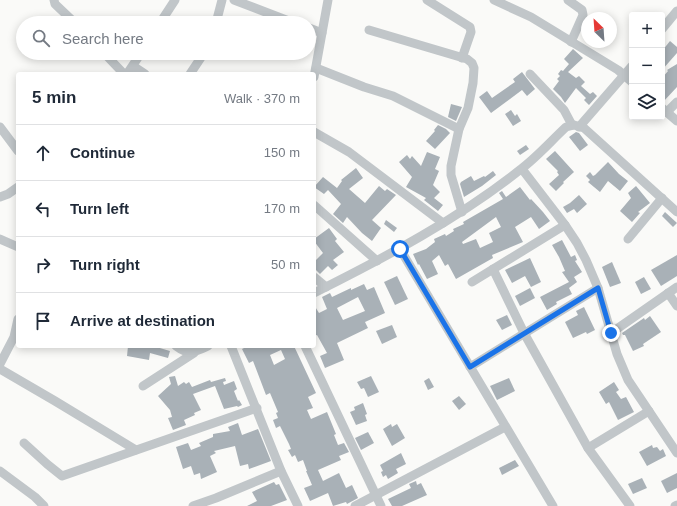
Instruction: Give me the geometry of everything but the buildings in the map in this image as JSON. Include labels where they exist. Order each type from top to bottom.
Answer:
[{"type":"street","points":[[54,0],[55,4],[68,16]]},
{"type":"street","points":[[165,16],[175,0]]},
{"type":"street","points":[[218,16],[222,0]]},
{"type":"street","points":[[234,0],[276,16]]},
{"type":"street","points":[[315,72],[328,0]]},
{"type":"street","points":[[426,0],[470,27],[471,32],[462,58]]},
{"type":"street","points":[[494,0],[531,17],[629,79]]},
{"type":"street","points":[[568,0],[582,10],[583,15],[571,42]]},
{"type":"street","points":[[665,25],[677,11]]},
{"type":"street","points":[[369,30],[467,59],[472,63],[474,68],[473,83],[468,108],[459,129],[451,170],[462,212]]},
{"type":"street","points":[[316,31],[322,33]]},
{"type":"street","points":[[111,60],[124,72]]},
{"type":"street","points":[[128,72],[136,60]]},
{"type":"street","points":[[191,72],[199,60]]},
{"type":"street","points":[[133,66],[142,72]]},
{"type":"street","points":[[576,126],[629,69]]},
{"type":"street","points":[[316,73],[394,96],[459,129]]},
{"type":"street","points":[[530,74],[564,110],[576,126]]},
{"type":"street","points":[[677,102],[665,110],[677,121]]},
{"type":"street","points":[[316,292],[400,249],[462,212],[522,169],[566,127],[576,126],[584,128],[677,212]]},
{"type":"street","points":[[0,127],[16,148]]},
{"type":"street","points":[[316,133],[349,152],[443,223]]},
{"type":"street","points":[[522,169],[565,225],[586,260],[598,288],[617,354],[628,380],[677,453]]},
{"type":"street","points":[[0,197],[16,188]]},
{"type":"street","points":[[628,238],[662,198]]},
{"type":"street","points":[[316,207],[378,261]]},
{"type":"street","points":[[472,282],[565,225]]},
{"type":"street","points":[[0,239],[16,245]]},
{"type":"street","points":[[400,249],[553,506]]},
{"type":"street","points":[[493,269],[524,333],[588,448],[630,506]]},
{"type":"street","points":[[316,279],[326,287]]},
{"type":"street","points":[[611,333],[677,287]]},
{"type":"street","points":[[470,367],[598,288]]},
{"type":"street","points":[[668,293],[677,306]]},
{"type":"street","points":[[0,364],[14,337],[16,328]]},
{"type":"street","points":[[179,348],[183,351],[194,353]]},
{"type":"street","points":[[143,386],[204,348]]},
{"type":"street","points":[[233,348],[281,471],[298,506]]},
{"type":"street","points":[[306,348],[381,506]]},
{"type":"street","points":[[0,369],[136,450]]},
{"type":"street","points":[[24,443],[62,476],[257,408]]},
{"type":"street","points":[[588,448],[649,411]]},
{"type":"street","points":[[354,506],[505,427]]},
{"type":"street","points":[[0,471],[35,497],[44,506]]},
{"type":"street","points":[[193,506],[218,502],[281,471]]},
{"type":"route","points":[[400,249],[470,367],[598,288],[611,333]]}]
